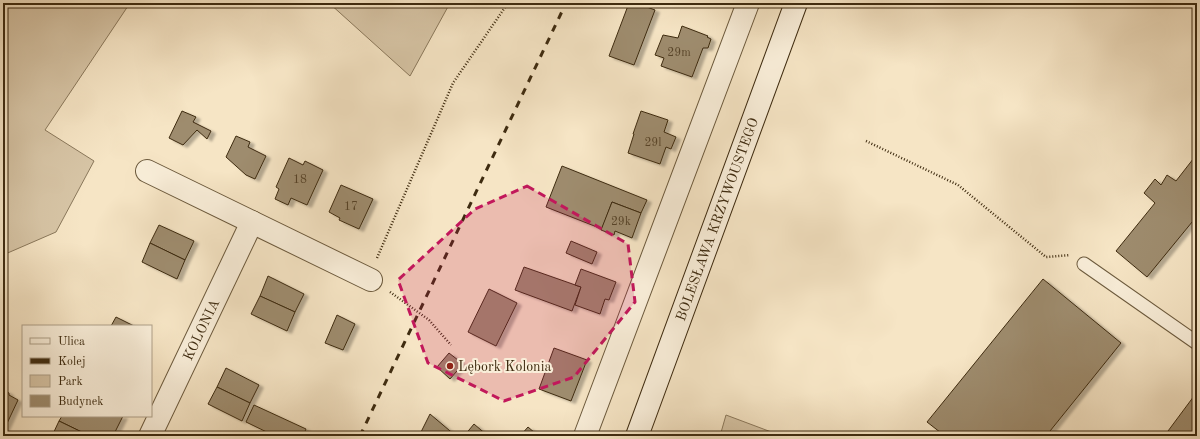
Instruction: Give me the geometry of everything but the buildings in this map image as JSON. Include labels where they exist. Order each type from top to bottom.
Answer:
[{"type":"street","points":[[585,436],[748,3]]},
{"type":"street","name":"BOLESŁAWA KRZYWOUSTEGO","points":[[637,436],[796,3]]},
{"type":"street","points":[[147,171],[371,280]]},
{"type":"street","name":"KOLONIA","points":[[150,436],[252,222]]},
{"type":"lane","points":[[1084,264],[1197,343]]},
{"type":"path","points":[[451,345],[429,320],[371,280],[379,253],[453,83],[508,3]]},
{"type":"path","points":[[866,141],[958,185],[1046,257],[1070,255],[1084,264]]},
{"type":"highlighted area","points":[[527,186],[628,244],[635,302],[574,377],[504,401],[428,363],[398,280],[475,209]]},
{"type":"green space","points":[[3,3],[130,3],[45,130],[94,161],[56,232],[3,255]]},
{"type":"green space","points":[[329,3],[450,3],[410,76]]},
{"type":"green space","points":[[726,415],[782,436],[720,436]]},
{"type":"railway","points":[[360,436],[566,3]]},
{"type":"place","name":"Lębork Kolonia","points":[[450,366]]}]
